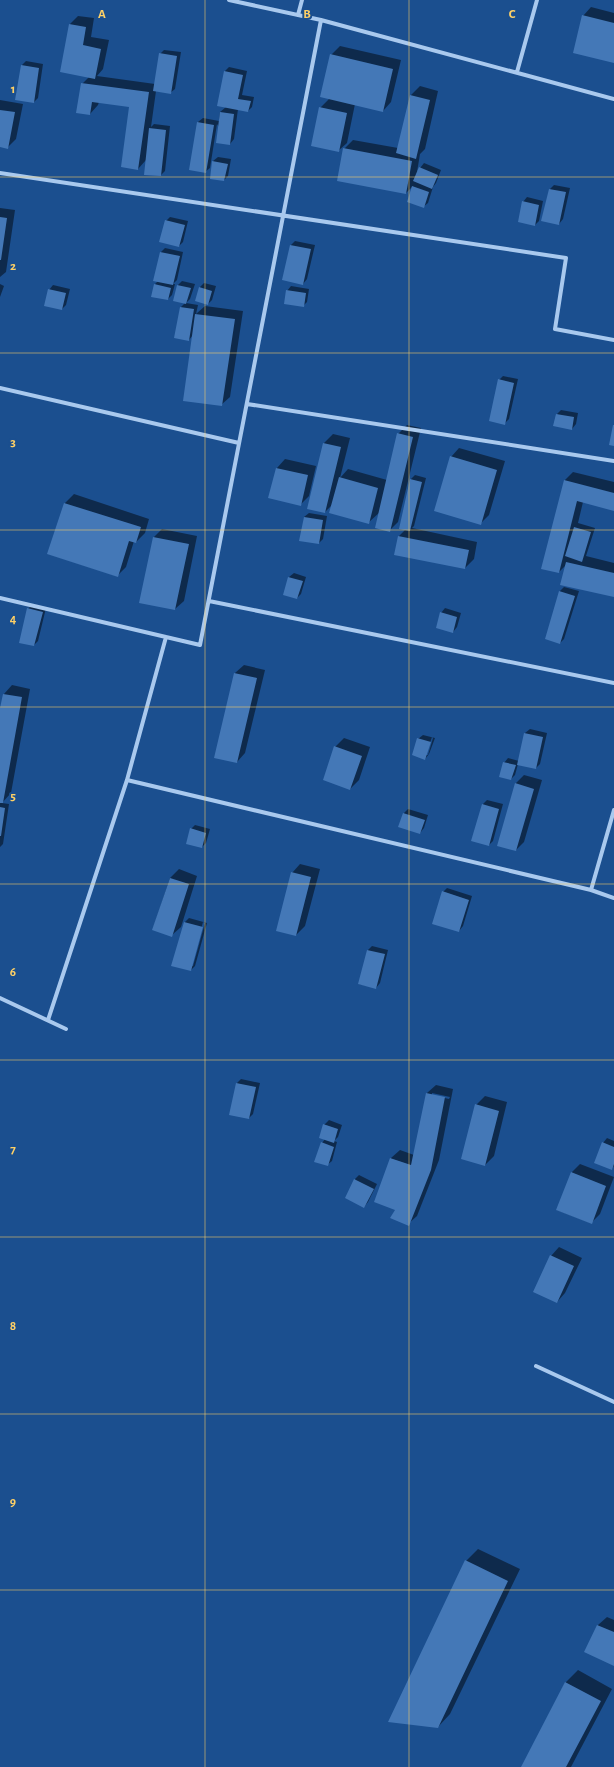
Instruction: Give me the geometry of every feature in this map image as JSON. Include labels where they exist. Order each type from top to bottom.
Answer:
[{"type":"street","points":[[230,0],[298,14],[614,99]]},
{"type":"street","points":[[298,14],[302,0]]},
{"type":"street","points":[[517,72],[537,0]]},
{"type":"street","points":[[0,598],[200,645],[321,20]]},
{"type":"street","points":[[0,173],[566,258],[556,330],[614,340]]},
{"type":"street","points":[[0,388],[239,443]]},
{"type":"street","points":[[247,404],[614,462]]},
{"type":"street","points":[[209,602],[614,683]]},
{"type":"street","points":[[48,1020],[128,780],[166,637]]},
{"type":"street","points":[[128,780],[442,853],[591,890],[614,898]]},
{"type":"street","points":[[591,890],[614,810]]},
{"type":"street","points":[[0,998],[66,1028]]},
{"type":"street","points":[[536,1366],[614,1402]]},
{"type":"building","points":[[582,15],[614,23],[614,63],[573,53]]},
{"type":"building","points":[[69,24],[86,27],[83,45],[101,49],[95,79],[60,72]]},
{"type":"building","points":[[159,53],[177,56],[171,94],[153,91]]},
{"type":"building","points":[[330,54],[393,69],[383,112],[320,97]]},
{"type":"building","points":[[21,65],[39,68],[34,103],[15,100]]},
{"type":"building","points":[[224,71],[243,75],[238,99],[251,101],[248,112],[217,106]]},
{"type":"building","points":[[81,83],[149,92],[138,170],[121,167],[129,107],[92,102],[90,115],[76,113]]},
{"type":"building","points":[[410,95],[430,100],[416,159],[396,153]]},
{"type":"building","points":[[319,107],[347,113],[339,152],[311,146]]},
{"type":"building","points":[[0,110],[15,112],[8,149],[0,147]]},
{"type":"building","points":[[220,112],[234,114],[230,145],[216,143]]},
{"type":"building","points":[[197,122],[214,125],[206,173],[189,170]]},
{"type":"building","points":[[149,128],[166,130],[161,176],[144,175]]},
{"type":"building","points":[[343,148],[412,161],[406,194],[337,181]]},
{"type":"building","points":[[212,161],[228,164],[224,181],[210,179]]},
{"type":"building","points":[[419,167],[438,175],[432,189],[413,181]]},
{"type":"building","points":[[412,186],[429,192],[424,208],[407,202]]},
{"type":"building","points":[[549,189],[566,192],[559,225],[541,221]]},
{"type":"building","points":[[522,201],[539,205],[535,226],[518,222]]},
{"type":"building","points":[[0,217],[7,218],[1,260],[0,260]]},
{"type":"building","points":[[165,220],[185,225],[179,247],[159,242]]},
{"type":"building","points":[[290,245],[311,249],[303,285],[282,280]]},
{"type":"building","points":[[160,252],[180,256],[173,285],[153,281]]},
{"type":"building","points":[[154,284],[171,288],[168,300],[151,297]]},
{"type":"building","points":[[177,285],[191,288],[186,304],[173,301]]},
{"type":"building","points":[[199,287],[212,291],[208,305],[195,301]]},
{"type":"building","points":[[48,289],[66,293],[62,310],[44,306]]},
{"type":"building","points":[[286,290],[306,293],[304,307],[284,304]]},
{"type":"building","points":[[180,307],[194,309],[189,341],[174,338]]},
{"type":"building","points":[[195,314],[235,319],[222,406],[183,401]]},
{"type":"building","points":[[498,379],[514,383],[505,425],[489,421]]},
{"type":"building","points":[[556,414],[574,417],[572,430],[553,426]]},
{"type":"building","points":[[614,425],[614,446],[609,445]]},
{"type":"building","points":[[397,433],[413,437],[390,532],[375,528]]},
{"type":"building","points":[[323,443],[341,447],[325,513],[307,509]]},
{"type":"building","points":[[450,456],[497,470],[481,525],[434,511]]},
{"type":"building","points":[[276,468],[308,475],[301,506],[268,498]]},
{"type":"building","points":[[339,477],[378,488],[369,524],[329,513]]},
{"type":"building","points":[[410,479],[422,482],[410,531],[399,529]]},
{"type":"building","points":[[564,480],[614,493],[614,511],[577,501],[559,573],[541,569]]},
{"type":"building","points":[[64,503],[141,527],[136,543],[129,541],[118,577],[47,554]]},
{"type":"building","points":[[304,517],[323,520],[319,544],[299,541]]},
{"type":"building","points":[[574,527],[591,532],[582,562],[565,556]]},
{"type":"building","points":[[398,536],[469,550],[465,569],[394,555]]},
{"type":"building","points":[[153,537],[189,544],[175,610],[139,603]]},
{"type":"building","points":[[566,562],[614,573],[614,597],[560,585]]},
{"type":"building","points":[[288,577],[303,581],[297,599],[283,595]]},
{"type":"building","points":[[559,591],[575,596],[560,644],[545,639]]},
{"type":"building","points":[[27,608],[43,612],[34,646],[19,643]]},
{"type":"building","points":[[440,612],[457,617],[453,633],[436,628]]},
{"type":"building","points":[[234,673],[257,678],[237,763],[214,758]]},
{"type":"building","points":[[3,694],[22,697],[3,803],[0,803],[0,708]]},
{"type":"building","points":[[524,733],[543,737],[536,769],[517,765]]},
{"type":"building","points":[[417,738],[431,742],[425,760],[412,755]]},
{"type":"building","points":[[334,746],[362,756],[350,790],[323,780]]},
{"type":"building","points":[[503,762],[516,765],[511,780],[499,777]]},
{"type":"building","points":[[515,783],[534,789],[516,851],[497,846]]},
{"type":"building","points":[[482,804],[499,809],[489,846],[471,841]]},
{"type":"building","points":[[0,807],[5,808],[1,836],[0,836]]},
{"type":"building","points":[[403,813],[425,820],[420,834],[398,827]]},
{"type":"building","points":[[190,828],[206,833],[202,848],[186,844]]},
{"type":"building","points":[[291,872],[311,877],[296,936],[276,931]]},
{"type":"building","points":[[170,878],[189,884],[172,937],[152,930]]},
{"type":"building","points":[[442,891],[469,900],[459,932],[432,924]]},
{"type":"building","points":[[184,922],[203,927],[191,971],[171,966]]},
{"type":"building","points":[[367,950],[385,954],[376,989],[358,984]]},
{"type":"building","points":[[236,1083],[256,1087],[249,1119],[229,1115]]},
{"type":"building","points":[[426,1093],[445,1097],[431,1170],[409,1226],[390,1218],[395,1210],[374,1202],[390,1158],[411,1165]]},
{"type":"building","points":[[475,1104],[499,1111],[485,1166],[461,1159]]},
{"type":"building","points":[[323,1124],[338,1129],[334,1143],[319,1138]]},
{"type":"building","points":[[321,1142],[334,1147],[328,1166],[314,1162]]},
{"type":"building","points":[[602,1142],[614,1147],[614,1164],[612,1170],[594,1163]]},
{"type":"building","points":[[571,1172],[606,1186],[592,1224],[556,1210]]},
{"type":"building","points":[[354,1179],[374,1189],[364,1208],[345,1198]]},
{"type":"building","points":[[550,1255],[574,1266],[557,1303],[533,1292]]},
{"type":"building","points":[[465,1560],[508,1581],[438,1728],[388,1722]]},
{"type":"building","points":[[597,1625],[614,1632],[614,1666],[584,1652]]},
{"type":"building","points":[[565,1682],[601,1701],[566,1767],[521,1767]]}]
